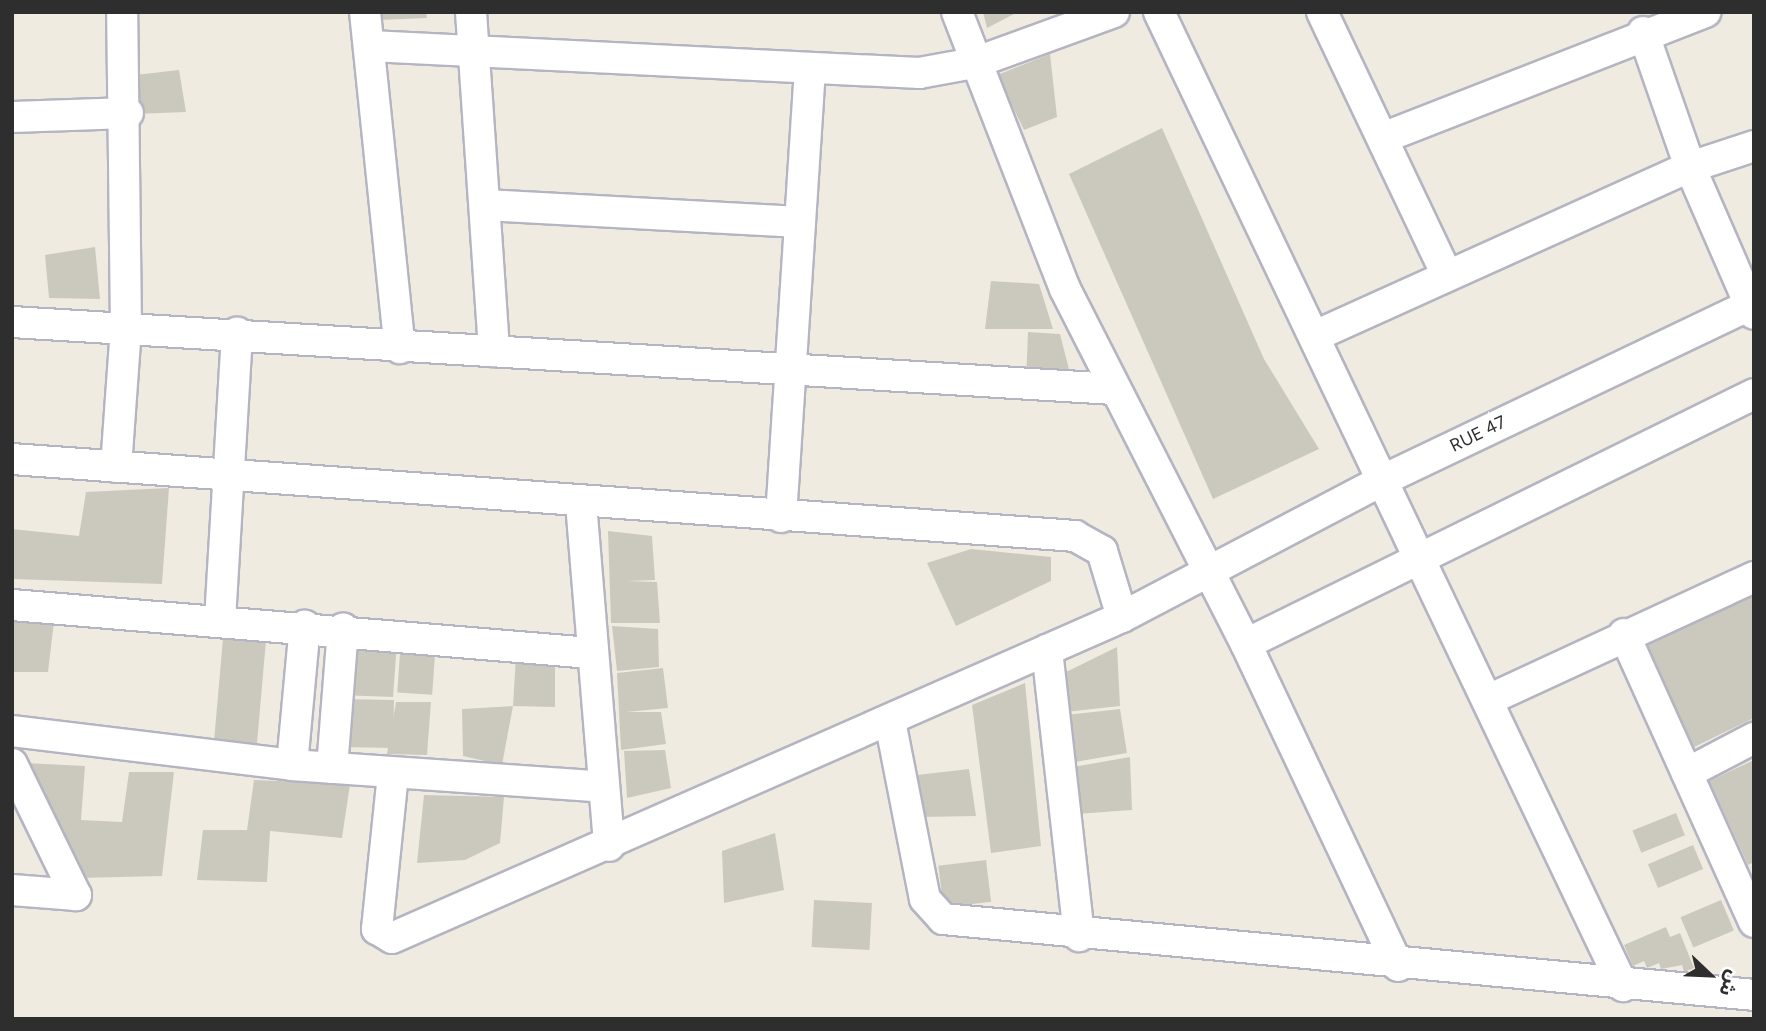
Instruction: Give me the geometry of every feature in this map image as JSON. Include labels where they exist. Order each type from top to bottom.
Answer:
[{"type":"street","points":[[116,467],[126,327],[128,113],[122,12]]},
{"type":"street","points":[[365,12],[400,348]]},
{"type":"street","points":[[471,12],[476,50],[494,351]]},
{"type":"street","points":[[957,12],[974,63],[1065,289],[1208,575],[1246,644],[1398,966]]},
{"type":"street","points":[[370,46],[810,71],[919,74],[974,63],[1114,12]]},
{"type":"street","points":[[1159,12],[1423,558],[1623,986]]},
{"type":"street","points":[[1385,137],[1643,32],[1705,12]]},
{"type":"street","points":[[1327,14],[1446,273]]},
{"type":"street","points":[[1643,32],[1690,167],[1752,307]]},
{"type":"street","points":[[781,517],[810,71]]},
{"type":"street","points":[[12,117],[128,113]]},
{"type":"street","points":[[1315,336],[1446,273],[1690,167],[1754,146]]},
{"type":"street","points":[[486,205],[799,222]]},
{"type":"street","name":"RUE 47","points":[[393,774],[377,920],[386,938],[609,846],[1122,617],[1208,575],[1385,479],[1752,307]]},
{"type":"street","points":[[12,322],[237,332],[400,348],[494,351],[789,372],[1115,389]]},
{"type":"street","points":[[220,620],[237,332]]},
{"type":"street","points":[[1246,644],[1752,402]]},
{"type":"street","points":[[12,459],[1091,540],[1112,569],[1122,617]]},
{"type":"street","points":[[581,503],[591,653],[609,846]]},
{"type":"street","points":[[1488,700],[1624,634],[1754,577]]},
{"type":"street","points":[[12,605],[343,628],[591,653]]},
{"type":"street","points":[[292,765],[305,626]]},
{"type":"street","points":[[332,768],[343,628]]},
{"type":"street","points":[[1624,634],[1687,773],[1747,890],[1754,922]]},
{"type":"street","points":[[1047,650],[1079,936]]},
{"type":"street","points":[[890,721],[925,899],[935,915],[1079,936],[1623,986],[1754,995]]},
{"type":"street","points":[[12,731],[292,765],[603,787]]},
{"type":"street","points":[[1687,773],[1754,738]]},
{"type":"street","points":[[12,764],[76,895],[12,890]]},
{"type":"building","points":[[377,12],[426,12],[427,18],[378,20]]},
{"type":"building","points":[[983,12],[1018,12],[987,28]]},
{"type":"building","points":[[1050,54],[1057,117],[1024,130],[997,75]]},
{"type":"building","points":[[179,70],[186,112],[135,114],[135,75]]},
{"type":"building","points":[[1162,128],[1264,359],[1319,449],[1213,499],[1069,174]]},
{"type":"building","points":[[95,247],[100,299],[49,298],[45,255]]},
{"type":"building","points":[[991,281],[1039,284],[1053,329],[985,329]]},
{"type":"building","points":[[1028,332],[1060,334],[1072,381],[1026,381]]},
{"type":"building","points":[[169,488],[162,584],[12,579],[12,529],[79,536],[86,492]]},
{"type":"building","points":[[608,531],[652,536],[655,580],[627,581],[657,582],[660,623],[611,623]]},
{"type":"building","points":[[971,549],[1051,557],[1051,581],[956,626],[927,563]]},
{"type":"building","points":[[1754,593],[1754,718],[1690,749],[1644,642]]},
{"type":"building","points":[[55,613],[48,672],[12,672],[12,616]]},
{"type":"building","points":[[612,626],[658,629],[659,667],[617,671]]},
{"type":"building","points":[[224,627],[267,631],[257,744],[214,741]]},
{"type":"building","points":[[349,636],[397,643],[393,697],[339,695]]},
{"type":"building","points":[[401,638],[436,640],[432,695],[397,692]]},
{"type":"building","points":[[1117,647],[1120,706],[1066,712],[1064,673]]},
{"type":"building","points":[[555,653],[555,707],[513,706],[516,656]]},
{"type":"building","points":[[663,668],[668,708],[626,712],[661,712],[666,744],[621,750],[617,673]]},
{"type":"building","points":[[1025,683],[1041,846],[991,853],[972,705]]},
{"type":"building","points":[[341,699],[394,700],[393,748],[340,747]]},
{"type":"building","points":[[396,702],[431,702],[427,755],[387,754]]},
{"type":"building","points":[[513,706],[502,765],[463,756],[462,709]]},
{"type":"building","points":[[1120,709],[1127,753],[1069,763],[1066,715]]},
{"type":"building","points":[[665,750],[671,788],[627,798],[624,751]]},
{"type":"building","points":[[1130,757],[1132,810],[1076,814],[1073,767]]},
{"type":"building","points":[[1754,760],[1754,862],[1748,865],[1709,781]]},
{"type":"building","points":[[25,763],[85,766],[81,820],[122,822],[129,772],[174,772],[162,876],[78,878]]},
{"type":"building","points":[[969,769],[976,816],[920,817],[917,775]]},
{"type":"building","points":[[254,780],[350,784],[342,838],[270,831],[267,882],[197,880],[203,830],[247,830]]},
{"type":"building","points":[[424,795],[504,797],[500,843],[465,860],[417,863]]},
{"type":"building","points":[[1676,813],[1685,835],[1641,853],[1632,831]]},
{"type":"building","points":[[775,833],[784,890],[724,903],[722,851]]},
{"type":"building","points":[[1693,845],[1703,869],[1658,888],[1648,864]]},
{"type":"building","points":[[986,860],[991,902],[943,908],[938,866]]},
{"type":"building","points":[[814,900],[872,903],[869,950],[812,947]]},
{"type":"building","points":[[1721,900],[1734,930],[1693,948],[1680,917]]},
{"type":"building","points":[[1666,927],[1670,937],[1680,933],[1694,968],[1684,972],[1682,965],[1661,969],[1659,963],[1647,968],[1644,961],[1633,966],[1624,945]]}]
